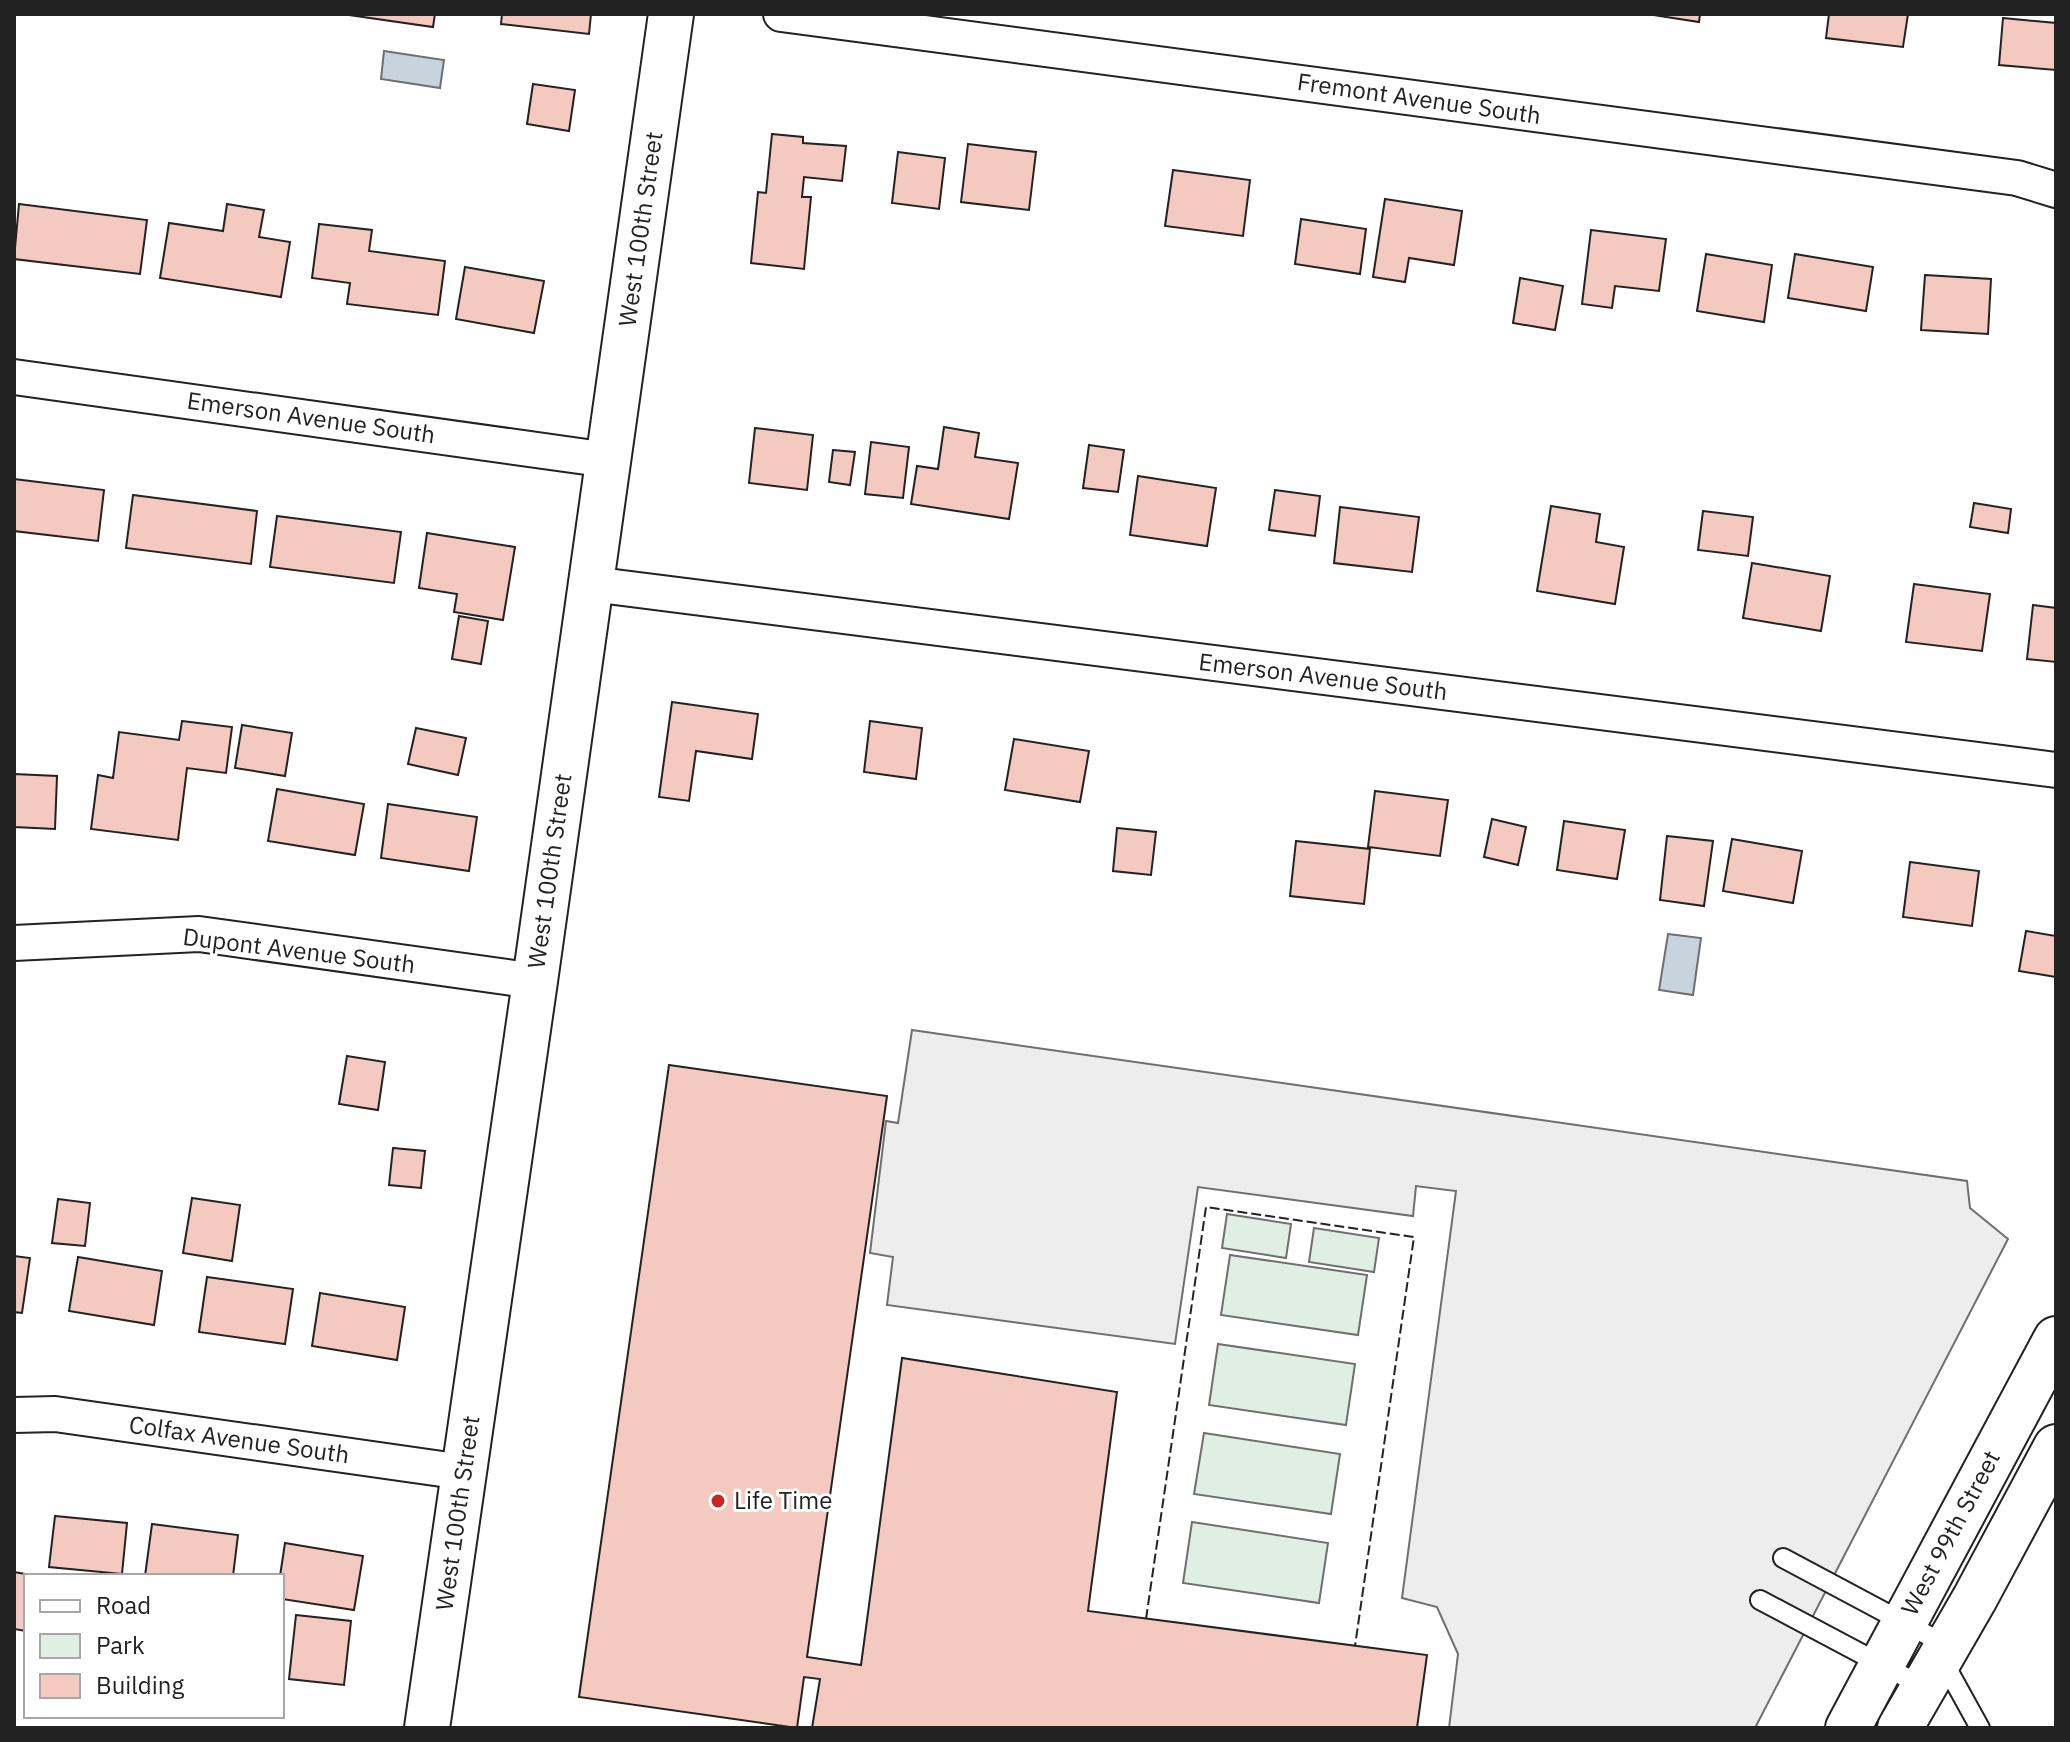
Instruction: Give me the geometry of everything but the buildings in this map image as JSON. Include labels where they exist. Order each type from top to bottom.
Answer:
[{"type":"street","name":"West 100th Street","points":[[427,1728],[671,14]]},
{"type":"street","name":"Fremont Avenue South","points":[[781,14],[2017,178],[2056,190]]},
{"type":"street","name":"Emerson Avenue South","points":[[14,377],[608,460]]},
{"type":"street","name":"Emerson Avenue South","points":[[591,584],[2056,770]]},
{"type":"street","name":"Dupont Avenue South","points":[[14,943],[199,934],[535,981]]},
{"type":"street","name":"West 99th Street","points":[[1848,1728],[2056,1339]]},
{"type":"street","name":"Colfax Avenue South","points":[[14,1415],[55,1414],[463,1472]]},
{"type":"street","name":"West 99th Street","points":[[1900,1728],[2056,1447]]},
{"type":"lane","points":[[1783,1558],[1903,1622],[1937,1663],[1980,1728]]},
{"type":"lane","points":[[1760,1600],[1882,1665],[1937,1663]]},
{"type":"green space","points":[[1227,1214],[1291,1224],[1286,1258],[1222,1248]]},
{"type":"green space","points":[[1314,1228],[1379,1238],[1374,1272],[1309,1262]]},
{"type":"green space","points":[[1230,1255],[1367,1275],[1358,1335],[1221,1315]]},
{"type":"green space","points":[[1218,1344],[1355,1364],[1346,1425],[1209,1405]]},
{"type":"green space","points":[[1204,1433],[1340,1454],[1331,1514],[1194,1494]]},
{"type":"green space","points":[[1192,1522],[1328,1543],[1319,1603],[1183,1583]]},
{"type":"shaded area","points":[[384,51],[444,60],[440,88],[381,79]]},
{"type":"shaded area","points":[[1668,934],[1701,938],[1693,995],[1659,990]]},
{"type":"shaded area","points":[[912,1030],[1967,1181],[1970,1208],[2008,1239],[1755,1728],[1449,1728],[1458,1654],[1437,1607],[1402,1598],[1456,1191],[1416,1186],[1413,1216],[1198,1187],[1175,1344],[887,1305],[893,1257],[870,1253],[886,1121],[898,1123]]},
{"type":"fence","points":[[1146,1619],[1206,1207],[1414,1237],[1355,1646]]},
{"type":"place","name":"Life Time","points":[[718,1501]]}]
